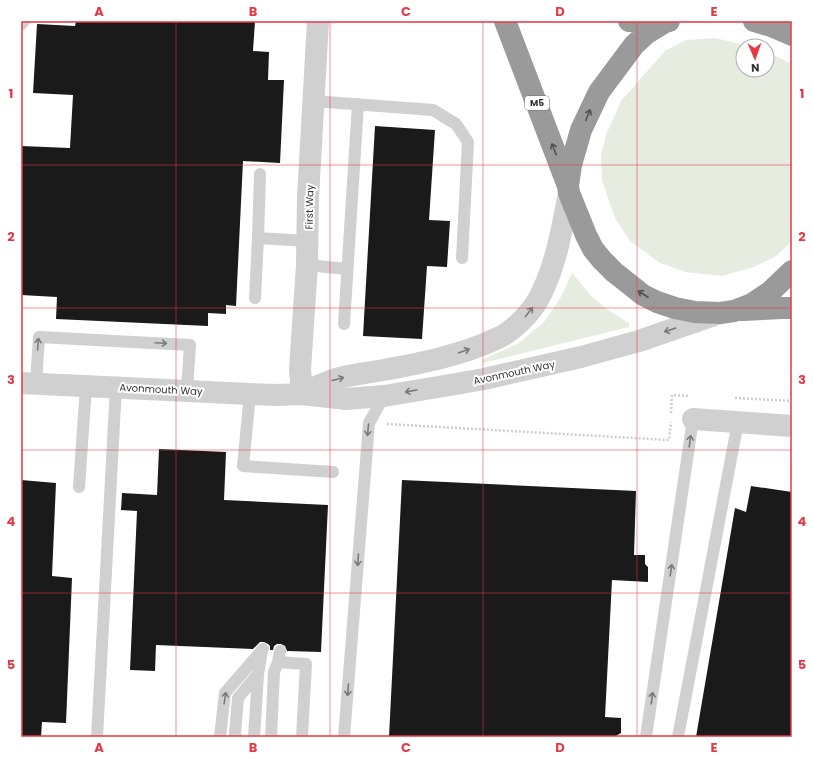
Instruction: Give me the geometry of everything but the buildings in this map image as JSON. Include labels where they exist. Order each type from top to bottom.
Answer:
[{"type":"highway","name":"M5","points":[[505,21],[569,190]]},
{"type":"highway","points":[[629,21],[667,22]]},
{"type":"highway","points":[[754,21],[792,35]]},
{"type":"highway","points":[[667,22],[647,33],[634,45],[599,92],[582,130],[571,165],[569,190],[583,229],[593,248],[614,272],[643,295],[658,302],[675,308],[695,312],[727,312],[792,308]]},
{"type":"highway","points":[[727,312],[752,304],[770,292],[792,271]]},
{"type":"street","name":"First Way","points":[[302,394],[300,370],[307,265],[308,197],[318,21]]},
{"type":"street","name":"Avonmouth Way","points":[[302,394],[336,379],[393,368],[461,352],[499,338],[522,320],[538,299],[547,279],[558,244],[569,190]]},
{"type":"street","name":"Avonmouth Way","points":[[28,383],[250,394],[302,394],[346,399],[384,396],[484,379],[581,357],[727,312]]},
{"type":"street","points":[[693,419],[792,426]]},
{"type":"lane","points":[[21,24],[24,21]]},
{"type":"lane","points":[[313,101],[433,110],[456,124],[468,142],[462,258]]},
{"type":"lane","points":[[344,324],[358,104]]},
{"type":"lane","points":[[255,298],[260,174]]},
{"type":"lane","points":[[258,238],[308,241]]},
{"type":"lane","points":[[307,265],[347,268]]},
{"type":"lane","points":[[28,383],[39,337],[190,345],[188,390]]},
{"type":"lane","points":[[79,487],[86,386]]},
{"type":"lane","points":[[97,737],[116,387]]},
{"type":"lane","points":[[250,394],[243,466],[333,472]]},
{"type":"lane","points":[[344,737],[368,423],[384,396]]},
{"type":"lane","points":[[646,737],[693,419]]},
{"type":"lane","points":[[678,737],[738,422]]},
{"type":"lane","points":[[220,737],[225,693],[262,649],[258,674],[254,737]]},
{"type":"lane","points":[[271,737],[274,672],[279,656],[306,664],[302,737]]},
{"type":"lane","points":[[236,737],[238,698],[258,674]]},
{"type":"path","points":[[368,423],[669,440],[672,395],[696,396]]},
{"type":"path","points":[[728,398],[792,400]]},
{"type":"shaded area","points":[[715,38],[735,43],[735,78],[775,78],[775,56],[792,64],[792,241],[776,256],[754,267],[722,276],[686,272],[660,263],[630,241],[615,218],[602,180],[601,155],[606,135],[621,101],[665,51],[686,40]]},
{"type":"shaded area","points":[[572,273],[592,297],[611,312],[629,323],[629,327],[483,363],[482,360],[519,343],[544,322],[561,297]]}]
